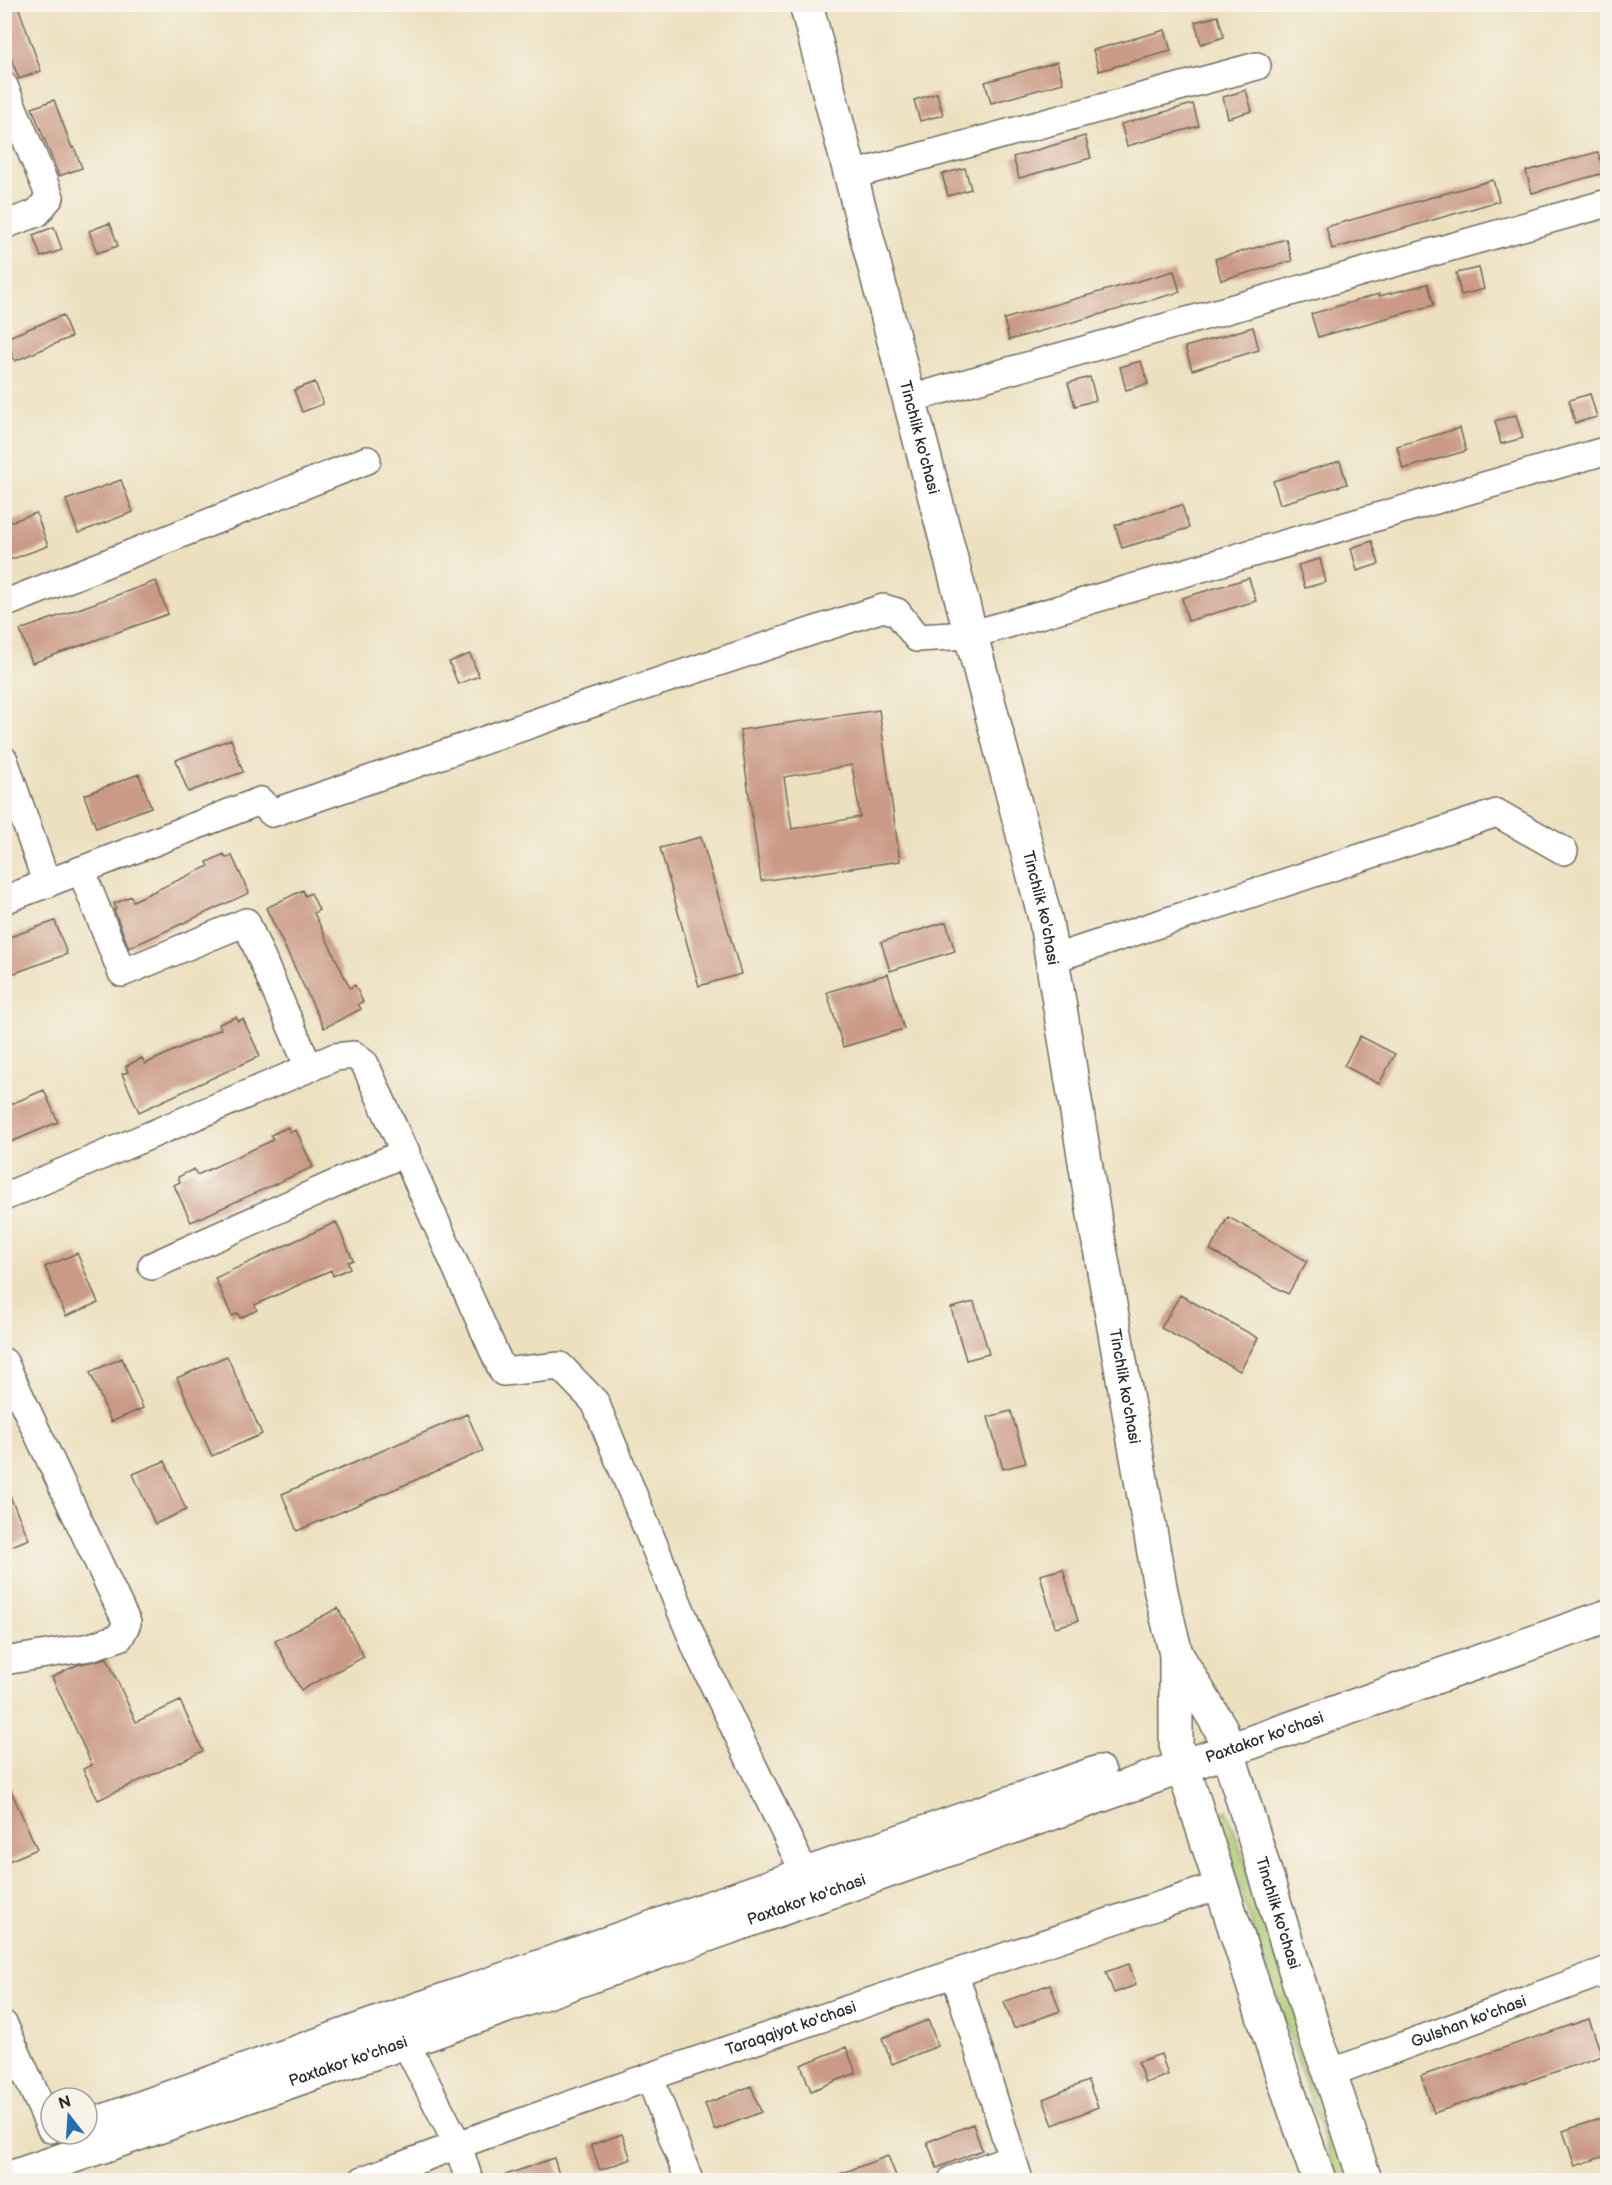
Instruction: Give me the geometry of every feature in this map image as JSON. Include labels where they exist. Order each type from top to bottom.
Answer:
[{"type":"main road","name":"Tinchlik ko'chasi","points":[[806,4],[1046,922],[1090,1192],[1161,1592],[1176,1653],[1179,1756],[1319,2181]]},
{"type":"main road","name":"Paxtakor ko'chasi","points":[[99,2128],[405,2042],[1224,1740],[1608,1593]]},
{"type":"main road","name":"Paxtakor ko'chasi","points":[[1224,1740],[1608,1616]]},
{"type":"main road","name":"Tinchlik ko'chasi","points":[[1176,1653],[1224,1740],[1317,2041],[1330,2073],[1365,2181]]},
{"type":"main road","name":"Paxtakor ko'chasi","points":[[99,2123],[805,1874],[1179,1756]]},
{"type":"main road","name":"Paxtakor ko'chasi","points":[[4,2156],[39,2145]]},
{"type":"main road","name":"Paxtakor ko'chasi","points":[[4,2180],[49,2146]]},
{"type":"street","points":[[852,175],[1257,66]]},
{"type":"street","points":[[4,86],[50,197],[37,213],[4,225]]},
{"type":"street","points":[[909,399],[1608,202]]},
{"type":"street","points":[[4,900],[260,801],[272,813],[578,708],[884,608],[897,612],[917,638],[970,635],[1608,450]]},
{"type":"street","points":[[4,604],[367,460]]},
{"type":"street","points":[[4,760],[47,884]]},
{"type":"street","points":[[1052,959],[1497,813],[1564,851]]},
{"type":"street","points":[[81,870],[122,973],[246,922],[309,1068]]},
{"type":"street","points":[[4,1197],[335,1058],[354,1055],[365,1064],[503,1372],[560,1366],[595,1402],[698,1652],[805,1874]]},
{"type":"street","points":[[152,1266],[406,1152]]},
{"type":"street","points":[[4,1362],[127,1623],[120,1637],[90,1647],[4,1661]]},
{"type":"street","name":"Taraqqiyot ko'chasi","points":[[363,2181],[650,2078],[1221,1885]]},
{"type":"street","name":"Gulshan ko'chasi","points":[[1330,2073],[1608,1970]]},
{"type":"street","points":[[952,2181],[1015,2169],[955,1974]]},
{"type":"street","points":[[4,2025],[39,2099]]},
{"type":"street","points":[[405,2042],[458,2145],[469,2181]]},
{"type":"street","points":[[650,2078],[689,2181]]},
{"type":"green space","points":[[1227,1810],[1353,2180],[1338,2180],[1215,1815]]},
{"type":"building","points":[[18,6],[41,71],[19,79],[4,41],[4,11]]},
{"type":"building","points":[[1218,16],[1224,37],[1201,44],[1195,22]]},
{"type":"building","points":[[1165,30],[1171,51],[1099,71],[1093,50]]},
{"type":"building","points":[[1057,62],[1063,83],[991,103],[985,82]]},
{"type":"building","points":[[1246,90],[1252,111],[1228,118],[1223,97]]},
{"type":"building","points":[[937,93],[943,115],[920,121],[914,100]]},
{"type":"building","points":[[54,100],[82,168],[59,176],[32,108]]},
{"type":"building","points":[[1193,104],[1199,126],[1127,146],[1121,124]]},
{"type":"building","points":[[1085,136],[1091,158],[1019,178],[1013,157]]},
{"type":"building","points":[[1598,152],[1604,173],[1532,193],[1526,171]]},
{"type":"building","points":[[965,168],[971,189],[948,196],[942,174]]},
{"type":"building","points":[[1493,180],[1499,201],[1332,249],[1326,227]]},
{"type":"building","points":[[110,223],[118,246],[97,253],[89,231]]},
{"type":"building","points":[[54,227],[62,250],[41,257],[33,235]]},
{"type":"building","points":[[1286,239],[1292,261],[1221,280],[1215,259]]},
{"type":"building","points":[[1479,268],[1484,289],[1461,295],[1456,273]]},
{"type":"building","points":[[1174,271],[1180,292],[1009,340],[1004,319]]},
{"type":"building","points":[[1428,284],[1434,305],[1318,337],[1311,314],[1379,294],[1379,296]]},
{"type":"building","points":[[63,315],[71,337],[15,361],[6,338]]},
{"type":"building","points":[[1253,327],[1259,350],[1192,370],[1185,347]]},
{"type":"building","points":[[1141,361],[1148,384],[1126,390],[1120,367]]},
{"type":"building","points":[[1090,377],[1096,400],[1075,406],[1068,383]]},
{"type":"building","points":[[315,382],[323,404],[302,412],[294,390]]},
{"type":"building","points":[[1590,394],[1597,417],[1575,423],[1569,400]]},
{"type":"building","points":[[1516,415],[1523,438],[1501,444],[1495,421]]},
{"type":"building","points":[[1460,428],[1466,451],[1403,469],[1397,446]]},
{"type":"building","points":[[1340,461],[1347,484],[1280,504],[1273,481]]},
{"type":"building","points":[[121,480],[133,512],[78,533],[66,500]]},
{"type":"building","points":[[1182,505],[1189,528],[1122,548],[1115,525]]},
{"type":"building","points":[[36,513],[48,546],[4,562],[4,524]]},
{"type":"building","points":[[1372,541],[1379,564],[1357,571],[1351,548]]},
{"type":"building","points":[[1320,559],[1326,582],[1305,588],[1298,565]]},
{"type":"building","points":[[1249,578],[1256,601],[1188,621],[1182,598]]},
{"type":"building","points":[[156,581],[168,614],[32,663],[20,630]]},
{"type":"building","points":[[470,654],[479,676],[458,684],[449,662]]},
{"type":"building","points":[[879,710],[900,861],[761,881],[740,730]],"holes":[[[852,765],[860,817],[792,829],[784,777]]]},
{"type":"building","points":[[231,739],[243,772],[188,792],[176,760]]},
{"type":"building","points":[[139,774],[151,807],[96,828],[84,795]]},
{"type":"building","points":[[701,837],[741,974],[699,986],[660,848]]},
{"type":"building","points":[[224,854],[226,858],[232,856],[249,893],[129,948],[114,910],[116,909],[114,904],[131,896],[133,901],[209,866],[207,862]]},
{"type":"building","points":[[303,890],[305,896],[311,893],[319,910],[314,913],[350,988],[355,985],[363,1002],[358,1004],[361,1009],[324,1028],[266,908]]},
{"type":"building","points":[[55,921],[67,954],[12,974],[4,953],[4,939]]},
{"type":"building","points":[[946,922],[955,951],[890,971],[881,942]]},
{"type":"building","points":[[888,974],[904,1029],[843,1047],[827,992]]},
{"type":"building","points":[[236,1017],[238,1021],[243,1019],[260,1056],[139,1112],[122,1074],[128,1072],[126,1066],[142,1058],[145,1064],[221,1029],[219,1024]]},
{"type":"building","points":[[1360,1036],[1395,1054],[1379,1084],[1344,1066]]},
{"type":"building","points":[[44,1090],[58,1122],[4,1145],[4,1107]]},
{"type":"building","points":[[288,1127],[290,1132],[296,1130],[313,1167],[191,1222],[174,1185],[180,1182],[178,1177],[194,1169],[197,1175],[273,1140],[271,1135]]},
{"type":"building","points":[[1228,1217],[1307,1261],[1288,1294],[1210,1250]]},
{"type":"building","points":[[336,1222],[353,1260],[348,1262],[350,1268],[333,1276],[331,1270],[255,1305],[257,1310],[240,1318],[238,1313],[232,1316],[215,1278]]},
{"type":"building","points":[[77,1253],[98,1303],[66,1316],[45,1267]]},
{"type":"building","points":[[1180,1295],[1258,1338],[1240,1371],[1161,1328]]},
{"type":"building","points":[[974,1302],[989,1354],[966,1360],[951,1308]]},
{"type":"building","points":[[227,1356],[262,1434],[212,1456],[177,1378]]},
{"type":"building","points":[[122,1358],[143,1408],[111,1422],[90,1372]]},
{"type":"building","points":[[1011,1411],[1026,1463],[1003,1469],[988,1417]]},
{"type":"building","points":[[467,1414],[483,1451],[297,1531],[282,1494]]},
{"type":"building","points":[[165,1461],[186,1510],[155,1524],[133,1474]]},
{"type":"building","points":[[4,1483],[29,1539],[4,1549]]},
{"type":"building","points":[[1063,1569],[1078,1621],[1055,1627],[1040,1575]]},
{"type":"building","points":[[338,1608],[364,1657],[301,1690],[275,1641]]},
{"type":"building","points":[[107,1658],[136,1722],[180,1701],[203,1751],[98,1800],[83,1769],[92,1765],[52,1677],[77,1665]]},
{"type":"building","points":[[4,1775],[37,1849],[4,1863]]},
{"type":"building","points":[[1129,1964],[1136,1985],[1114,1993],[1106,1972]]},
{"type":"building","points":[[1050,1984],[1060,2011],[1014,2028],[1004,2002]]},
{"type":"building","points":[[1589,2019],[1602,2056],[1434,2113],[1421,2076]]},
{"type":"building","points":[[928,2020],[938,2046],[892,2064],[882,2038]]},
{"type":"building","points":[[846,2047],[856,2073],[811,2091],[801,2065]]},
{"type":"building","points":[[1161,2054],[1168,2075],[1145,2083],[1138,2062]]},
{"type":"building","points":[[1088,2081],[1098,2107],[1053,2125],[1043,2099]]},
{"type":"building","points":[[751,2086],[761,2112],[715,2130],[705,2104]]},
{"type":"building","points":[[1608,2116],[1608,2155],[1575,2166],[1563,2131]]},
{"type":"building","points":[[973,2124],[982,2150],[937,2168],[927,2142]]},
{"type":"building","points":[[622,2134],[631,2159],[600,2170],[591,2145]]},
{"type":"building","points":[[888,2156],[898,2181],[826,2181],[826,2179]]},
{"type":"building","points":[[554,2158],[561,2181],[497,2181],[497,2178]]}]
